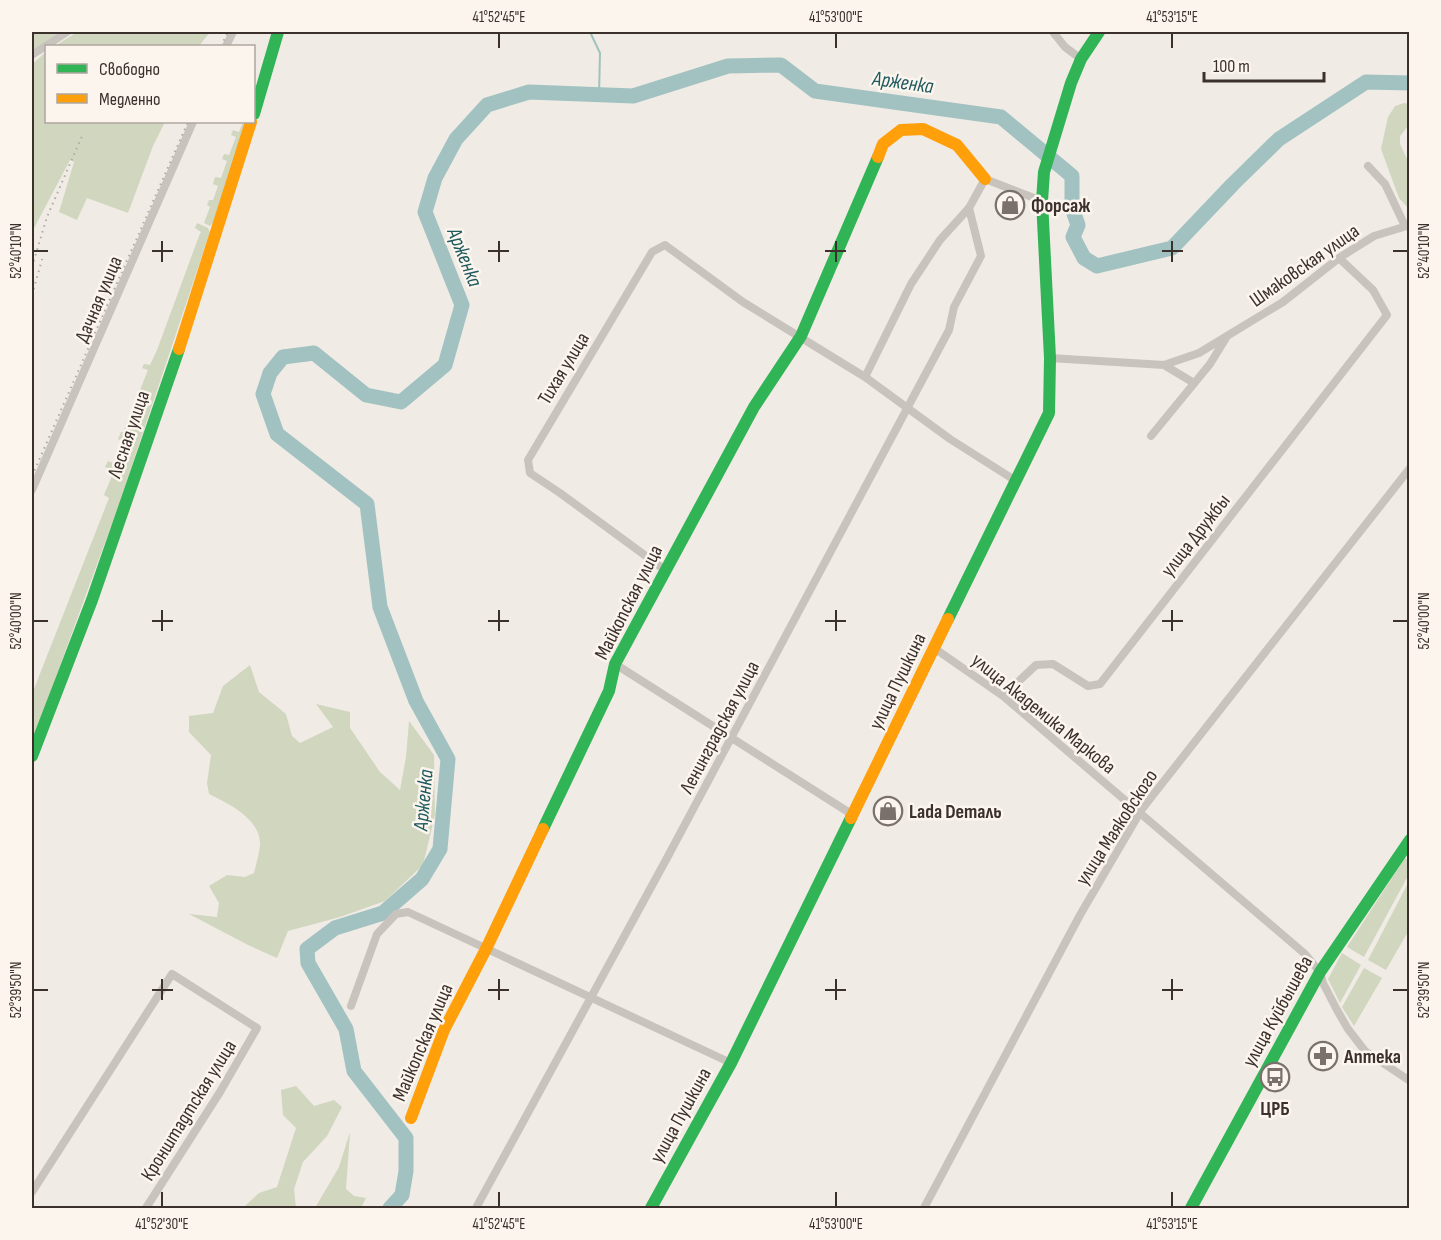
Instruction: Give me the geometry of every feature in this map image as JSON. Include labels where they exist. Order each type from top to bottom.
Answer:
[{"type":"street","points":[[48,45],[67,32]]},
{"type":"street","points":[[255,111],[278,32]]},
{"type":"street","points":[[1053,32],[1065,47],[1081,59]]},
{"type":"street","name":"улица Пушкина","points":[[651,1209],[731,1063],[1049,413],[1050,358],[1042,201],[1044,172],[1071,83],[1081,59],[1099,32]]},
{"type":"street","points":[[32,56],[45,47]]},
{"type":"street","name":"Дачная улица","points":[[32,490],[193,123]]},
{"type":"street","name":"Лесная улица","points":[[32,756],[65,674],[151,430],[215,239],[251,123]]},
{"type":"street","name":"Майкопская улица","points":[[411,1118],[444,1030],[486,949],[609,691],[615,664],[754,407],[801,336],[884,144],[902,130],[923,129],[957,145],[986,179]]},
{"type":"street","name":"Шмаковская улица","points":[[1050,358],[1164,365],[1199,352],[1226,338],[1283,302],[1339,258],[1374,236],[1407,226],[1385,184],[1368,166]]},
{"type":"street","points":[[865,377],[911,284],[940,240],[969,208],[986,179],[1042,201]]},
{"type":"street","name":"Ленинградская улица","points":[[476,1209],[949,330],[954,307],[981,256],[969,208]]},
{"type":"street","name":"Тихая улица","points":[[665,570],[530,473],[528,460],[652,252],[665,244],[743,302],[801,336]]},
{"type":"street","name":"улица Дружбы","points":[[1003,696],[1036,665],[1053,664],[1088,686],[1100,684],[1387,315],[1373,290],[1339,258]]},
{"type":"street","points":[[801,336],[865,377],[950,439],[1016,481]]},
{"type":"street","name":"Шмаковская улица","points":[[1151,436],[1210,364],[1226,338]]},
{"type":"street","points":[[1164,365],[1194,383]]},
{"type":"street","name":"улица Маяковского","points":[[924,1209],[1080,915],[1140,812],[1410,468]]},
{"type":"street","name":"улица Академика Маркова","points":[[934,648],[1003,696],[1305,954],[1320,972],[1337,1010],[1365,1051],[1410,1081]]},
{"type":"street","points":[[615,664],[732,736],[853,815]]},
{"type":"street","name":"улица Куйбышева","points":[[1191,1209],[1320,972],[1407,847]]},
{"type":"street","points":[[351,1006],[377,934],[396,914],[408,912],[731,1063]]},
{"type":"street","name":"Кронштадтская улица","points":[[32,1191],[172,974],[257,1028],[220,1092],[146,1209]]},
{"type":"green space","points":[[32,32],[60,32],[32,51]]},
{"type":"green space","points":[[77,32],[210,32],[200,45],[57,45]]},
{"type":"green space","points":[[45,53],[45,123],[164,123],[153,146],[128,213],[87,198],[77,220],[59,212],[74,162],[70,160],[32,232],[32,64]]},
{"type":"green space","points":[[1409,104],[1409,125],[1400,136],[1400,144],[1409,163],[1409,209],[1399,198],[1381,149],[1388,117],[1395,106]]},
{"type":"green space","points":[[243,123],[247,123],[213,223],[210,226],[204,223],[210,207],[207,205],[209,200],[213,200],[218,186],[213,184],[215,177],[221,178],[227,161],[222,159],[224,154],[229,155],[236,137],[231,135],[233,130],[239,132]]},
{"type":"green space","points":[[197,223],[208,228],[210,232],[118,507],[32,742],[32,694],[109,498],[104,495],[114,471],[105,467],[108,461],[116,464],[124,442],[118,439],[148,370],[142,368],[144,364],[150,365],[157,350],[201,232],[195,228]]},
{"type":"green space","points":[[250,665],[259,692],[286,714],[292,736],[300,743],[333,727],[316,704],[350,712],[350,728],[380,772],[400,790],[409,721],[434,755],[435,815],[423,865],[385,901],[340,917],[288,931],[277,958],[189,914],[217,917],[219,903],[209,886],[227,875],[245,877],[254,873],[257,863],[260,845],[255,827],[242,814],[209,794],[207,783],[211,755],[189,732],[189,716],[213,713],[223,686]]},
{"type":"green space","points":[[1405,858],[1409,861],[1409,874],[1364,957],[1347,947]]},
{"type":"green space","points":[[1409,881],[1409,930],[1386,970],[1368,960]]},
{"type":"green space","points":[[1342,953],[1361,965],[1340,1003],[1328,979]]},
{"type":"green space","points":[[1364,968],[1382,978],[1354,1026],[1342,1007]]},
{"type":"green space","points":[[296,1086],[314,1106],[334,1100],[342,1107],[327,1136],[303,1162],[294,1189],[296,1208],[243,1208],[259,1193],[277,1187],[296,1128],[283,1115],[281,1090]]},
{"type":"green space","points":[[350,1132],[346,1189],[354,1196],[366,1198],[361,1208],[315,1208],[339,1167]]},
{"type":"waterway","points":[[590,32],[600,53],[599,95]]},
{"type":"waterway","name":"Арженка","points":[[390,1208],[402,1195],[406,1171],[406,1138],[354,1071],[346,1029],[308,963],[307,949],[335,928],[383,913],[422,879],[440,849],[448,759],[416,701],[380,607],[367,504],[277,434],[263,394],[270,373],[283,357],[314,353],[366,395],[401,402],[445,365],[462,305],[425,212],[435,178],[456,139],[487,105],[529,92],[633,96],[728,66],[781,65],[815,91],[1001,117],[1072,176],[1072,208],[1078,225],[1073,237],[1084,258],[1097,266],[1172,248],[1279,139],[1366,82],[1410,83]]},
{"type":"railway","points":[[222,45],[228,32]]},
{"type":"railway","points":[[32,476],[188,123]]},
{"type":"railway","points":[[32,267],[47,217],[82,136]]},
{"type":"railway","points":[[32,295],[43,256]]},
{"type":"traffic: fast","points":[[255,111],[278,32]]},
{"type":"traffic: fast","points":[[948,619],[1049,413],[1050,358],[1042,201],[1044,172],[1071,83],[1081,59],[1099,32]]},
{"type":"traffic: fast","points":[[543,829],[609,691],[615,664],[754,407],[801,336],[878,157]]},
{"type":"traffic: fast","points":[[32,756],[92,600],[179,349]]},
{"type":"traffic: fast","points":[[651,1208],[731,1063],[851,818]]},
{"type":"traffic: fast","points":[[1191,1208],[1320,972],[1410,840]]},
{"type":"traffic: slow","points":[[179,349],[251,123]]},
{"type":"traffic: slow","points":[[878,157],[883,144],[901,130],[923,129],[957,145],[985,179]]},
{"type":"traffic: slow","points":[[851,818],[948,619]]},
{"type":"traffic: slow","points":[[411,1118],[444,1030],[486,949],[543,829]]},
{"type":"place","name":"Форсаж","points":[[1010,205]]},
{"type":"place","name":"Lada Dеталь","points":[[888,811]]},
{"type":"place","name":"Аптека","points":[[1323,1056]]},
{"type":"place","name":"ЦРБ","points":[[1275,1077]]}]
